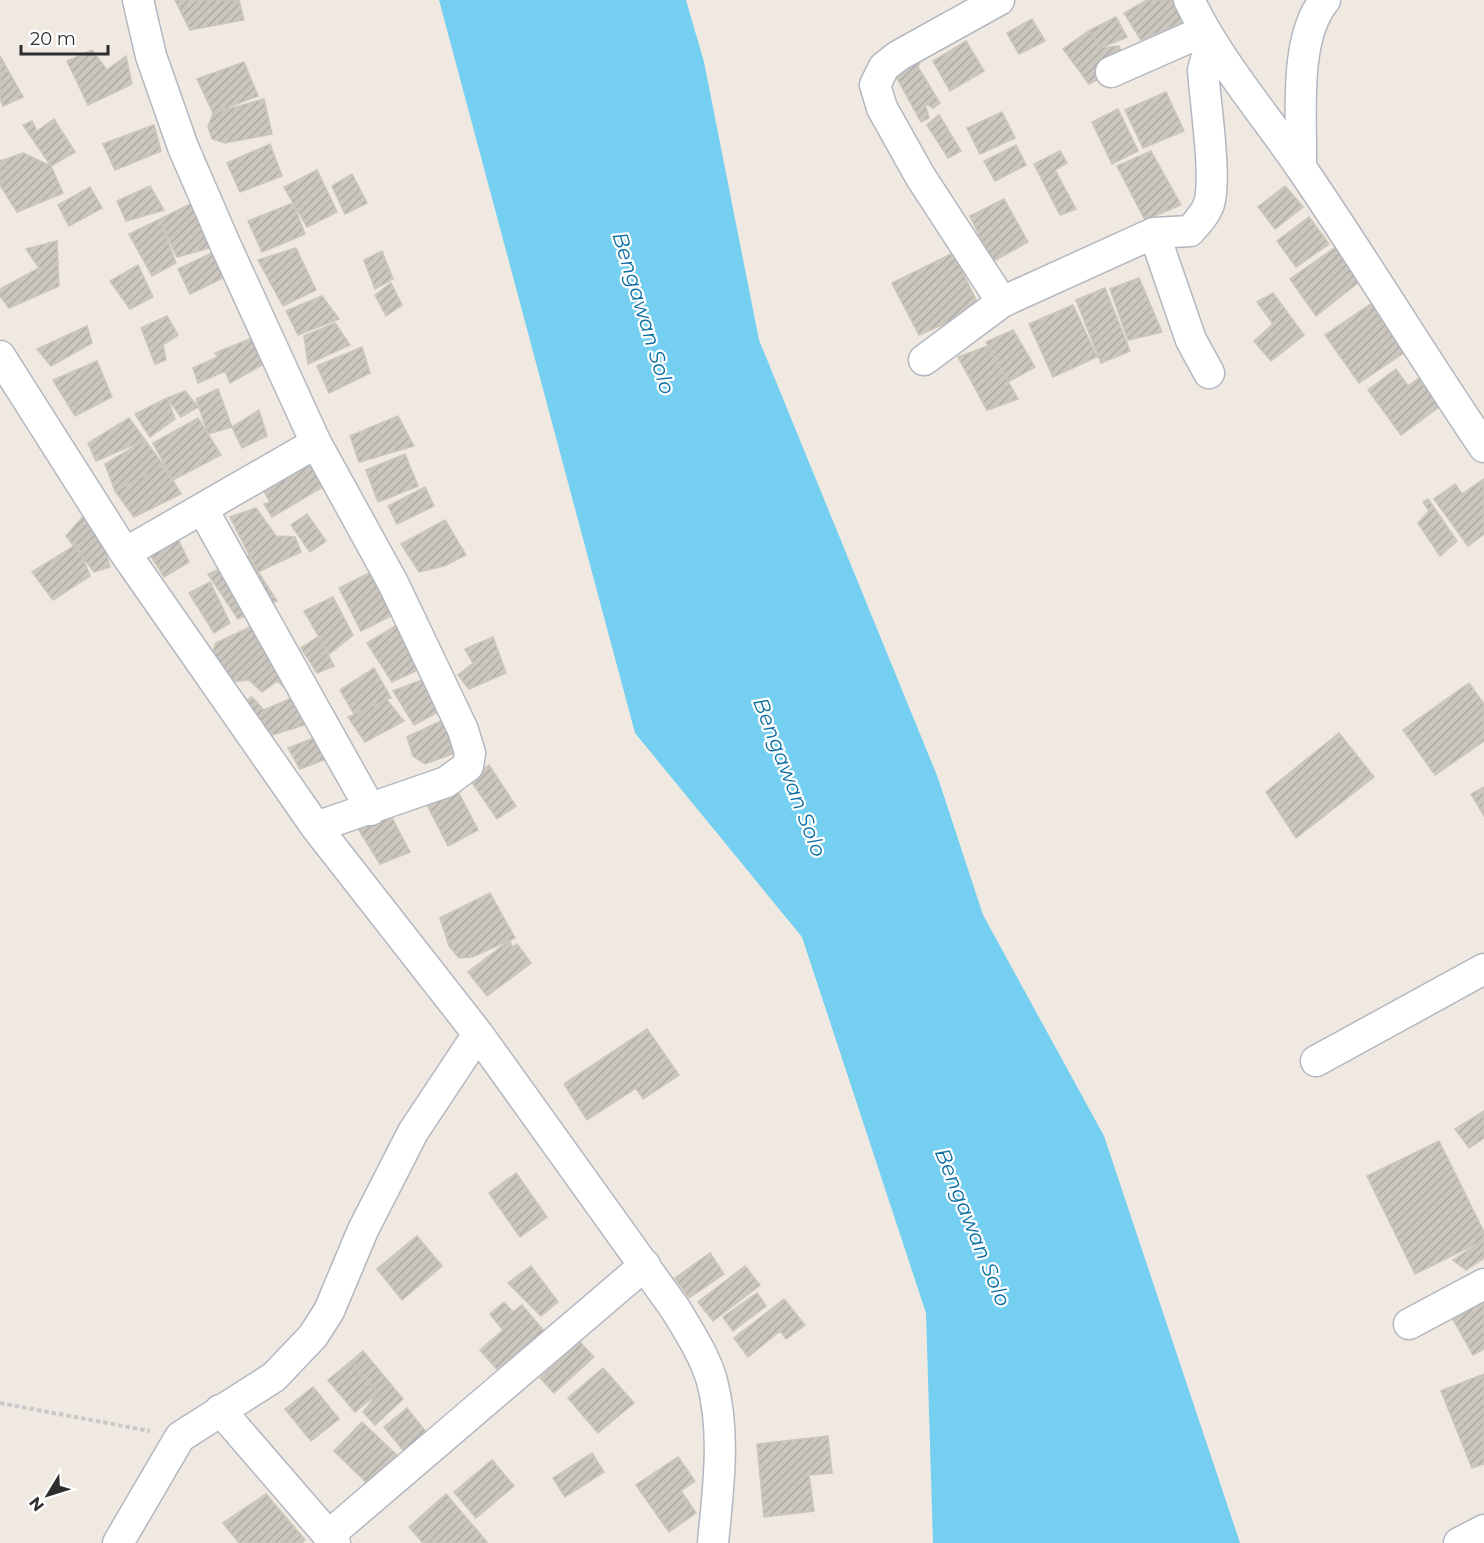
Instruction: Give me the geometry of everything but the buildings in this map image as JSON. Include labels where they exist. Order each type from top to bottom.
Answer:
[{"type":"street","points":[[138,0],[151,56],[183,147],[316,443],[393,582],[464,730],[470,753],[468,766],[454,778],[371,810],[316,827]]},
{"type":"street","points":[[999,0],[898,56],[884,68],[875,85],[882,108],[920,176],[1002,302]]},
{"type":"street","points":[[1189,0],[1210,39],[1301,167],[1418,350],[1484,447]]},
{"type":"street","points":[[1301,167],[1305,52],[1316,12],[1325,0]]},
{"type":"street","points":[[924,360],[1002,302],[1154,233],[1190,231],[1202,217],[1209,203],[1210,163],[1203,70],[1210,39]]},
{"type":"street","points":[[1111,72],[1210,39]]},
{"type":"street","points":[[1154,233],[1191,340],[1209,373]]},
{"type":"street","points":[[0,356],[125,553],[316,827],[478,1034],[645,1264],[696,1345],[711,1379],[719,1414],[720,1477],[713,1543]]},
{"type":"street","points":[[125,553],[316,443]]},
{"type":"street","points":[[203,510],[371,810]]},
{"type":"street","points":[[1316,1061],[1481,976]]},
{"type":"street","points":[[118,1543],[180,1437],[274,1377],[313,1336],[329,1311],[363,1230],[413,1132],[478,1034]]},
{"type":"street","points":[[220,1410],[332,1539],[645,1264]]},
{"type":"street","points":[[1409,1324],[1484,1284]]},
{"type":"street","points":[[1459,1543],[1484,1530]]},
{"type":"path","points":[[0,1403],[180,1437]]},
{"type":"water","name":"Bengawan Solo","points":[[439,0],[686,0],[704,62],[759,340],[938,778],[983,915],[1104,1136],[1240,1543],[933,1543],[926,1313],[802,937],[635,733]]}]
